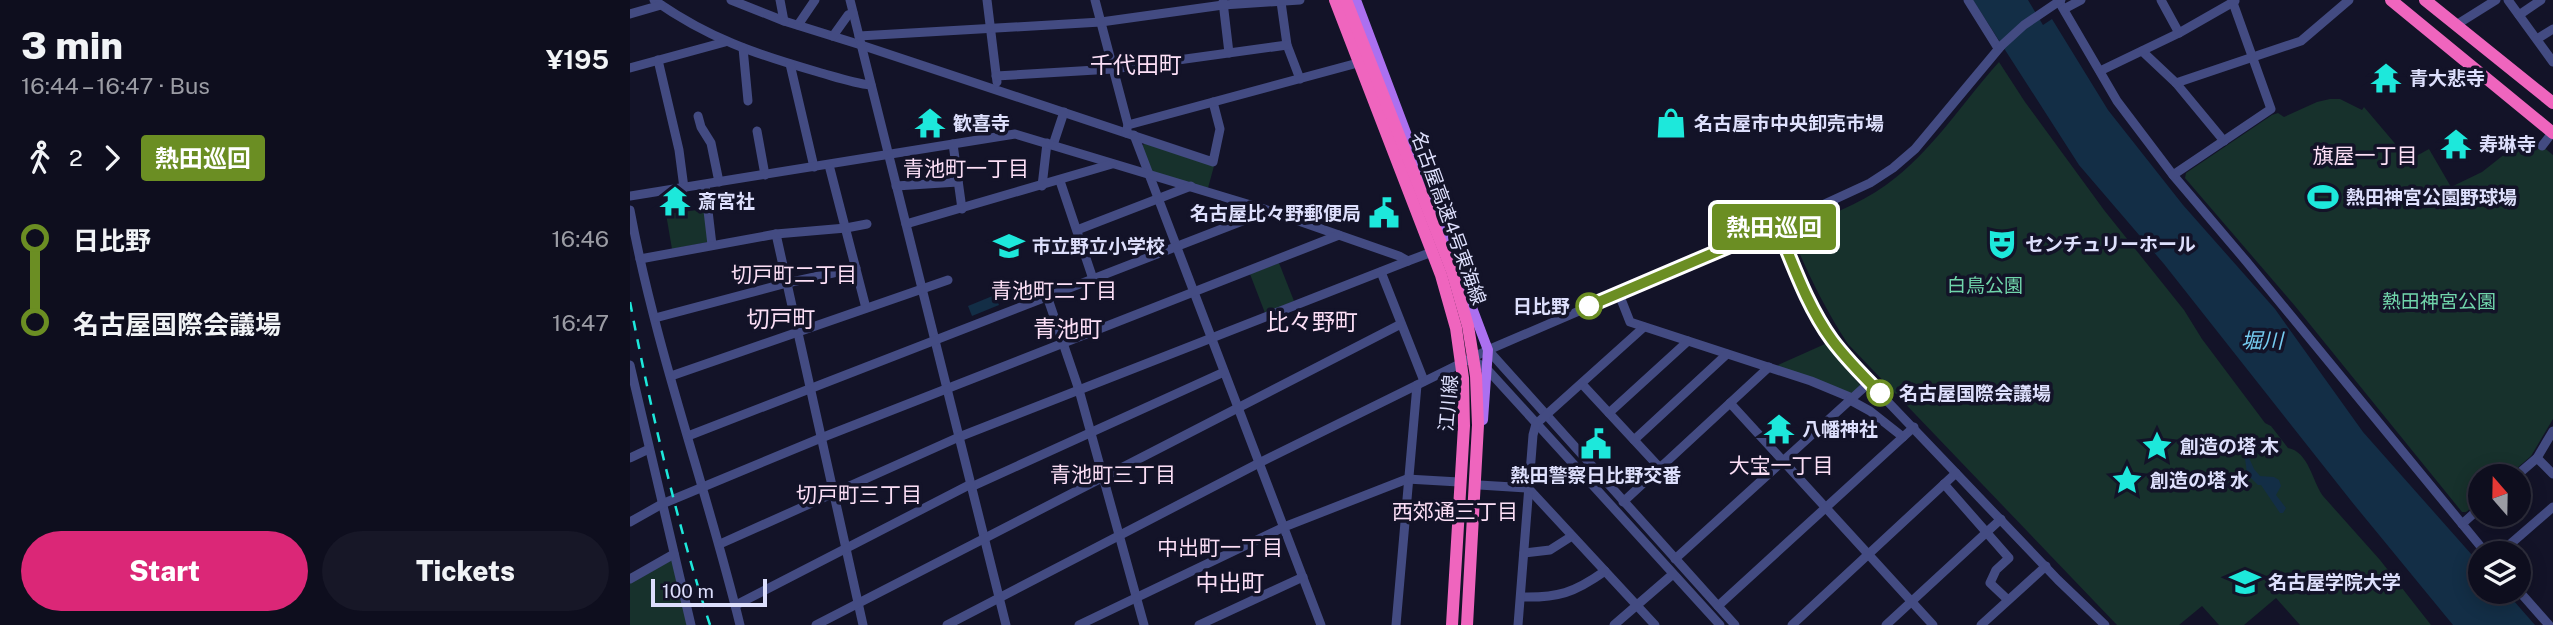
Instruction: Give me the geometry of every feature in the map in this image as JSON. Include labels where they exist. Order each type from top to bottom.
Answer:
[{"type":"highway","name":"名古屋高速4号東海線","points":[[1335,0],[1441,275],[1456,328],[1463,378],[1464,426],[1450,625]]},
{"type":"highway","name":"名古屋高速4号東海線","points":[[1346,0],[1452,271],[1468,326],[1476,376],[1478,425],[1468,625]]},
{"type":"highway","points":[[2391,0],[2553,133]]},
{"type":"highway","points":[[2425,0],[2553,103]]},
{"type":"main road","name":"江川線","points":[[1329,0],[1432,252],[1470,359],[1450,625]]},
{"type":"main road","name":"江川線","points":[[1356,0],[1488,350],[1468,625]]},
{"type":"street","points":[[731,0],[784,21],[833,36],[860,40],[998,90],[1129,131],[1213,162],[1220,129],[1213,102]]},
{"type":"street","points":[[780,0],[784,21]]},
{"type":"street","points":[[798,25],[815,0]]},
{"type":"street","points":[[987,0],[998,90]]},
{"type":"street","points":[[1095,0],[1129,131],[1148,174],[1321,625]]},
{"type":"street","points":[[860,40],[990,28],[1101,22],[1223,3],[1300,0]]},
{"type":"street","points":[[1968,0],[1999,47]]},
{"type":"street","points":[[947,625],[1259,463],[1488,350],[1849,194],[1893,168],[1933,130],[1999,47],[2024,25],[2061,3],[2081,0]]},
{"type":"street","points":[[2161,0],[2179,33]]},
{"type":"street","points":[[2176,83],[2301,41],[2349,0]]},
{"type":"street","points":[[2456,25],[2496,0]]},
{"type":"street","points":[[2508,0],[2553,62]]},
{"type":"street","points":[[2519,15],[2541,0]]},
{"type":"street","points":[[2100,71],[2179,33],[2234,1],[2271,109],[2173,175]]},
{"type":"street","points":[[1281,2],[1287,45],[1300,79]]},
{"type":"street","points":[[630,14],[657,3],[690,25],[743,48],[790,64],[871,85]]},
{"type":"street","points":[[1223,3],[1229,53]]},
{"type":"street","points":[[2061,3],[2129,117],[2173,175],[2476,541]]},
{"type":"street","points":[[833,36],[853,5]]},
{"type":"street","points":[[853,5],[1006,625]]},
{"type":"street","points":[[2537,39],[2553,29]]},
{"type":"street","points":[[630,68],[725,41]]},
{"type":"street","points":[[996,76],[1113,69],[1287,45]]},
{"type":"street","points":[[743,48],[748,101]]},
{"type":"street","points":[[2143,51],[2176,83],[2224,141]]},
{"type":"street","points":[[658,60],[679,150],[684,188]]},
{"type":"street","points":[[790,64],[814,167]]},
{"type":"street","points":[[1129,131],[1213,102],[1354,64]]},
{"type":"street","points":[[1042,186],[1050,144],[1064,112]]},
{"type":"street","points":[[698,116],[711,143],[719,182]]},
{"type":"street","points":[[757,131],[765,175]]},
{"type":"street","points":[[2542,146],[2553,133]]},
{"type":"street","points":[[630,196],[1015,134],[1264,209],[1408,261]]},
{"type":"street","points":[[953,144],[962,209]]},
{"type":"street","points":[[906,224],[1060,181],[1113,163]]},
{"type":"street","points":[[829,164],[866,308]]},
{"type":"street","points":[[1060,181],[1093,279]]},
{"type":"street","points":[[896,186],[958,182]]},
{"type":"street","points":[[705,185],[712,245]]},
{"type":"street","points":[[1077,230],[1191,186]]},
{"type":"street","points":[[688,436],[1263,214],[1264,209]]},
{"type":"street","points":[[630,210],[655,318],[720,544],[740,625]]},
{"type":"street","points":[[640,258],[776,234],[867,224]]},
{"type":"street","points":[[1777,226],[1823,326],[1849,360],[2105,625]]},
{"type":"street","points":[[776,234],[863,625]]},
{"type":"street","points":[[630,522],[662,503],[702,486],[1339,235]]},
{"type":"street","points":[[720,544],[959,437],[1432,252]]},
{"type":"street","points":[[655,318],[787,283],[856,268]]},
{"type":"street","points":[[1381,272],[1421,383],[1407,479],[1396,625]]},
{"type":"street","points":[[671,376],[948,280]]},
{"type":"street","points":[[1619,293],[1630,322],[1811,381],[1851,399],[1903,437]]},
{"type":"street","points":[[1047,296],[1079,390],[1144,625]]},
{"type":"street","points":[[816,625],[1401,324]]},
{"type":"street","points":[[1518,625],[1528,488],[1536,424],[1644,327]]},
{"type":"street","points":[[1609,413],[1688,341]]},
{"type":"street","points":[[1488,350],[1735,625]]},
{"type":"street","points":[[1634,440],[1727,354]]},
{"type":"street","points":[[1470,359],[1486,368],[1720,625]]},
{"type":"street","points":[[630,365],[633,394],[649,449],[691,625]]},
{"type":"street","points":[[1623,502],[1769,368]]},
{"type":"street","points":[[736,605],[971,486],[1224,372]]},
{"type":"street","points":[[1675,559],[1870,382]]},
{"type":"street","points":[[1582,384],[1660,468]]},
{"type":"street","points":[[1730,403],[1933,625]]},
{"type":"street","points":[[1718,606],[1914,427]]},
{"type":"street","points":[[2530,464],[2537,458],[2553,431]]},
{"type":"street","points":[[630,458],[649,449]]},
{"type":"street","points":[[2537,458],[2553,474]]},
{"type":"street","points":[[1791,625],[1956,473]]},
{"type":"street","points":[[1079,625],[1283,527],[1407,479],[1459,482]]},
{"type":"street","points":[[1944,484],[2009,558],[1996,570],[1990,583],[2008,600]]},
{"type":"street","points":[[1479,485],[1528,488],[1655,625]]},
{"type":"street","points":[[2514,541],[2553,507]]},
{"type":"street","points":[[1886,625],[2001,519]]},
{"type":"street","points":[[2462,524],[2468,519]]},
{"type":"street","points":[[1524,553],[1550,550],[1572,536]]},
{"type":"street","points":[[630,579],[674,554]]},
{"type":"street","points":[[1981,625],[2046,566]]},
{"type":"street","points":[[1521,597],[1547,598],[1567,594],[1581,588],[1605,571]]},
{"type":"street","points":[[1615,625],[1673,574]]},
{"type":"street","points":[[1199,625],[1303,577]]},
{"type":"street","points":[[2530,604],[2549,625]]},
{"type":"green space","name":"白鳥公園","points":[[1999,62],[2104,210],[2184,310],[2202,339],[2265,423],[2271,426],[2288,448],[2301,455],[2323,496],[2380,560],[2431,625],[2300,625],[2276,598],[2244,625],[2219,625],[2202,606],[2179,625],[2117,625],[1848,344],[1811,278],[1792,236],[1793,231],[1864,199],[1902,172],[1932,143]]},
{"type":"green space","name":"熱田神宮公園","points":[[2340,99],[2362,110],[2364,107],[2409,160],[2429,149],[2451,187],[2482,172],[2529,135],[2553,155],[2553,419],[2531,456],[2522,464],[2468,464],[2466,512],[2462,512],[2295,306],[2185,178],[2186,173],[2272,115],[2278,113],[2284,117],[2317,102]]},
{"type":"green space","points":[[1146,142],[1214,166],[1208,188],[1153,173],[1141,147]]},
{"type":"green space","points":[[705,209],[708,242],[672,249],[666,214]]},
{"type":"green space","points":[[1279,263],[1294,301],[1265,313],[1250,274]]},
{"type":"green space","points":[[1825,344],[1861,386],[1851,395],[1776,366]]},
{"type":"green space","points":[[672,560],[687,625],[630,625],[630,582]]},
{"type":"water","name":"堀川","points":[[1973,0],[2028,0],[2043,25],[2052,19],[2108,110],[2183,205],[2275,309],[2363,432],[2468,550],[2468,604],[2517,604],[2535,625],[2453,625],[2164,264],[2079,165]]},
{"type":"water","points":[[995,295],[999,305],[972,316],[968,306]]},
{"type":"water","points":[[2245,458],[2249,458],[2260,476],[2279,480],[2281,486],[2276,495],[2286,508],[2283,513],[2280,513],[2261,485],[2247,474]]},
{"type":"railway","points":[[630,302],[665,465],[710,625]]},
{"type":"bus line","name":"熱田巡回","points":[[1589,306],[1777,226],[1816,315],[1832,340],[1880,393]]},
{"type":"place","name":"青大悲寺","points":[[2386,78]]},
{"type":"place","name":"歓喜寺","points":[[930,123]]},
{"type":"place","name":"名古屋市中央卸売市場","points":[[1671,123]]},
{"type":"place","name":"寿琳寺","points":[[2456,144]]},
{"type":"place","name":"熱田神宮公園野球場","points":[[2323,197]]},
{"type":"place","name":"斎宮社","points":[[675,201]]},
{"type":"place","name":"名古屋比々野郵便局","points":[[1384,213]]},
{"type":"place","name":"センチュリーホール","points":[[2002,244]]},
{"type":"place","name":"市立野立小学校","points":[[1009,246]]},
{"type":"place","name":"日比野","points":[[1589,306]]},
{"type":"place","name":"名古屋国際会議場","points":[[1880,393]]},
{"type":"place","name":"八幡神社","points":[[1779,429]]},
{"type":"place","name":"熱田警察日比野交番","points":[[1596,444]]},
{"type":"place","name":"創造の塔 木","points":[[2157,446]]},
{"type":"place","name":"創造の塔 水","points":[[2127,480]]},
{"type":"place","name":"名古屋学院大学","points":[[2245,582]]},
{"type":"district","name":"千代田町","points":[[1136,64]]},
{"type":"district","name":"旗屋一丁目","points":[[2365,155]]},
{"type":"district","name":"青池町一丁目","points":[[966,168]]},
{"type":"district","name":"切戸町二丁目","points":[[794,274]]},
{"type":"district","name":"青池町二丁目","points":[[1054,290]]},
{"type":"district","name":"切戸町","points":[[781,318]]},
{"type":"district","name":"比々野町","points":[[1312,321]]},
{"type":"district","name":"青池町","points":[[1068,328]]},
{"type":"district","name":"大宝一丁目","points":[[1781,465]]},
{"type":"district","name":"青池町三丁目","points":[[1113,474]]},
{"type":"district","name":"切戸町三丁目","points":[[859,494]]},
{"type":"district","name":"西郊通三丁目","points":[[1455,511]]},
{"type":"district","name":"中出町一丁目","points":[[1220,547]]},
{"type":"district","name":"中出町","points":[[1230,582]]}]
